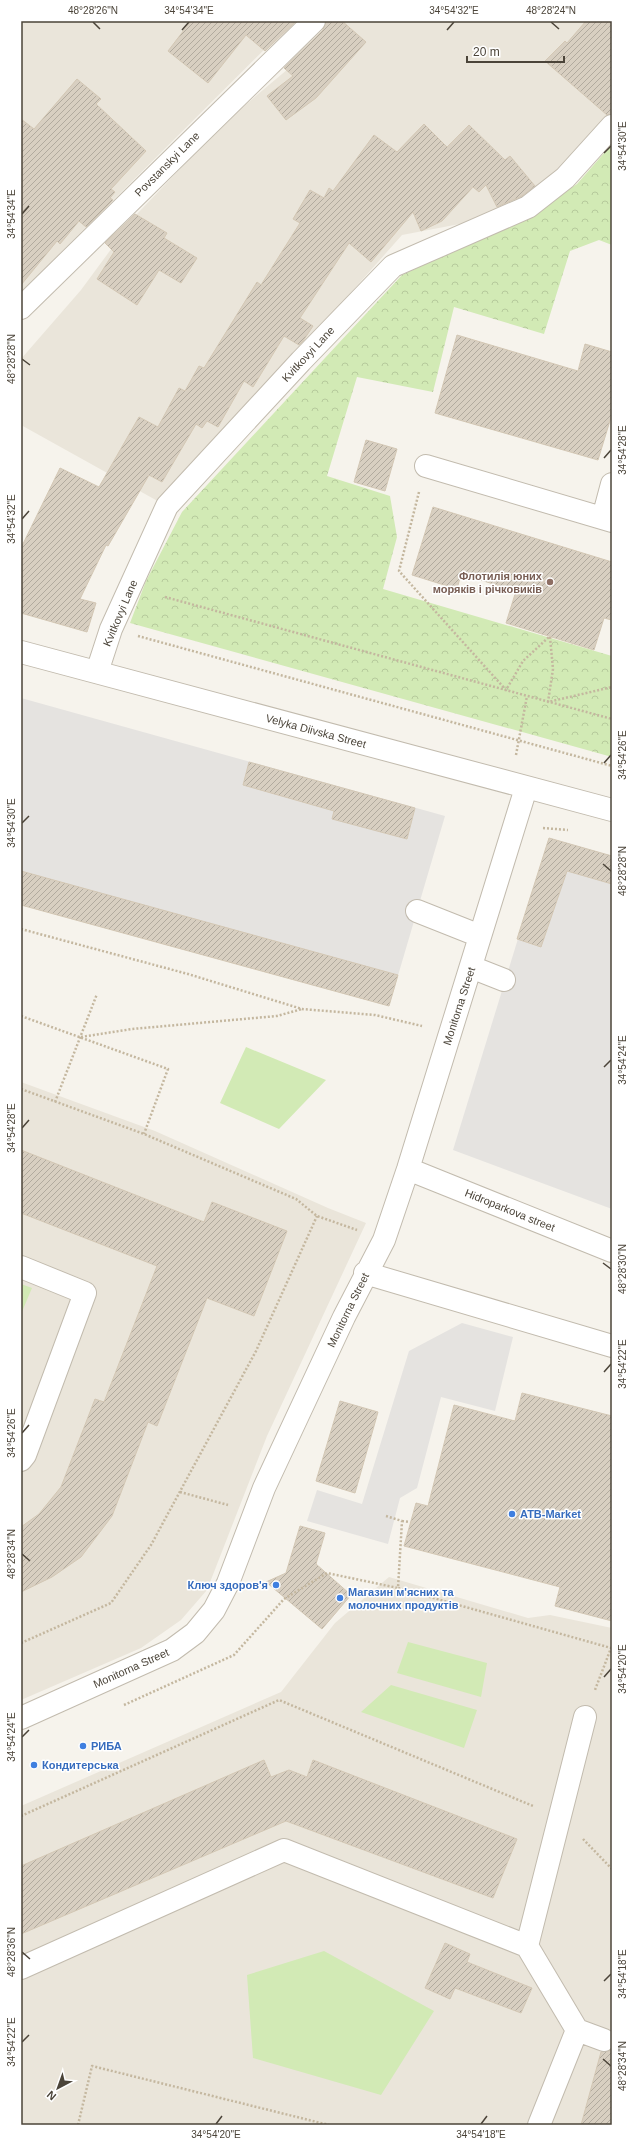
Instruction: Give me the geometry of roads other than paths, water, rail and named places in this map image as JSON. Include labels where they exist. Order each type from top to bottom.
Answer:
[{"type":"street","name":"Povstanskyi Lane","points":[[21,308],[314,21]]},
{"type":"street","name":"Kvitkovyi Lane","points":[[97,672],[111,629],[167,506],[301,360],[393,266],[528,208],[565,178],[612,126]]},
{"type":"street","points":[[426,466],[608,519],[612,484]]},
{"type":"street","name":"Velyka Diivska Street","points":[[21,652],[612,810]]},
{"type":"street","name":"Monitorna Street","points":[[21,1718],[172,1650],[195,1632],[214,1610],[228,1583],[264,1488],[365,1273],[384,1240],[408,1169],[526,788]]},
{"type":"street","points":[[417,911],[480,936]]},
{"type":"street","points":[[471,967],[504,980]]},
{"type":"street","name":"Hidroparkova street","points":[[408,1169],[612,1251]]},
{"type":"street","points":[[21,1267],[85,1293],[25,1456],[21,1460]]},
{"type":"street","points":[[365,1273],[612,1346]]},
{"type":"street","points":[[527,1946],[585,1717]]},
{"type":"street","points":[[21,1968],[284,1850],[527,1946],[577,2030],[604,2040]]},
{"type":"street","points":[[539,2125],[577,2030]]},
{"type":"place","name":"Флотилія юних моряків і річковиків","points":[[550,582]]},
{"type":"place","name":"ATB-Market","points":[[512,1514]]},
{"type":"place","name":"Ключ здоров'я","points":[[276,1585]]},
{"type":"place","name":"Магазин м'ясних та молочних продуктів","points":[[340,1598]]},
{"type":"place","name":"РИБА","points":[[83,1746]]},
{"type":"place","name":"Кондитерська","points":[[34,1765]]}]
